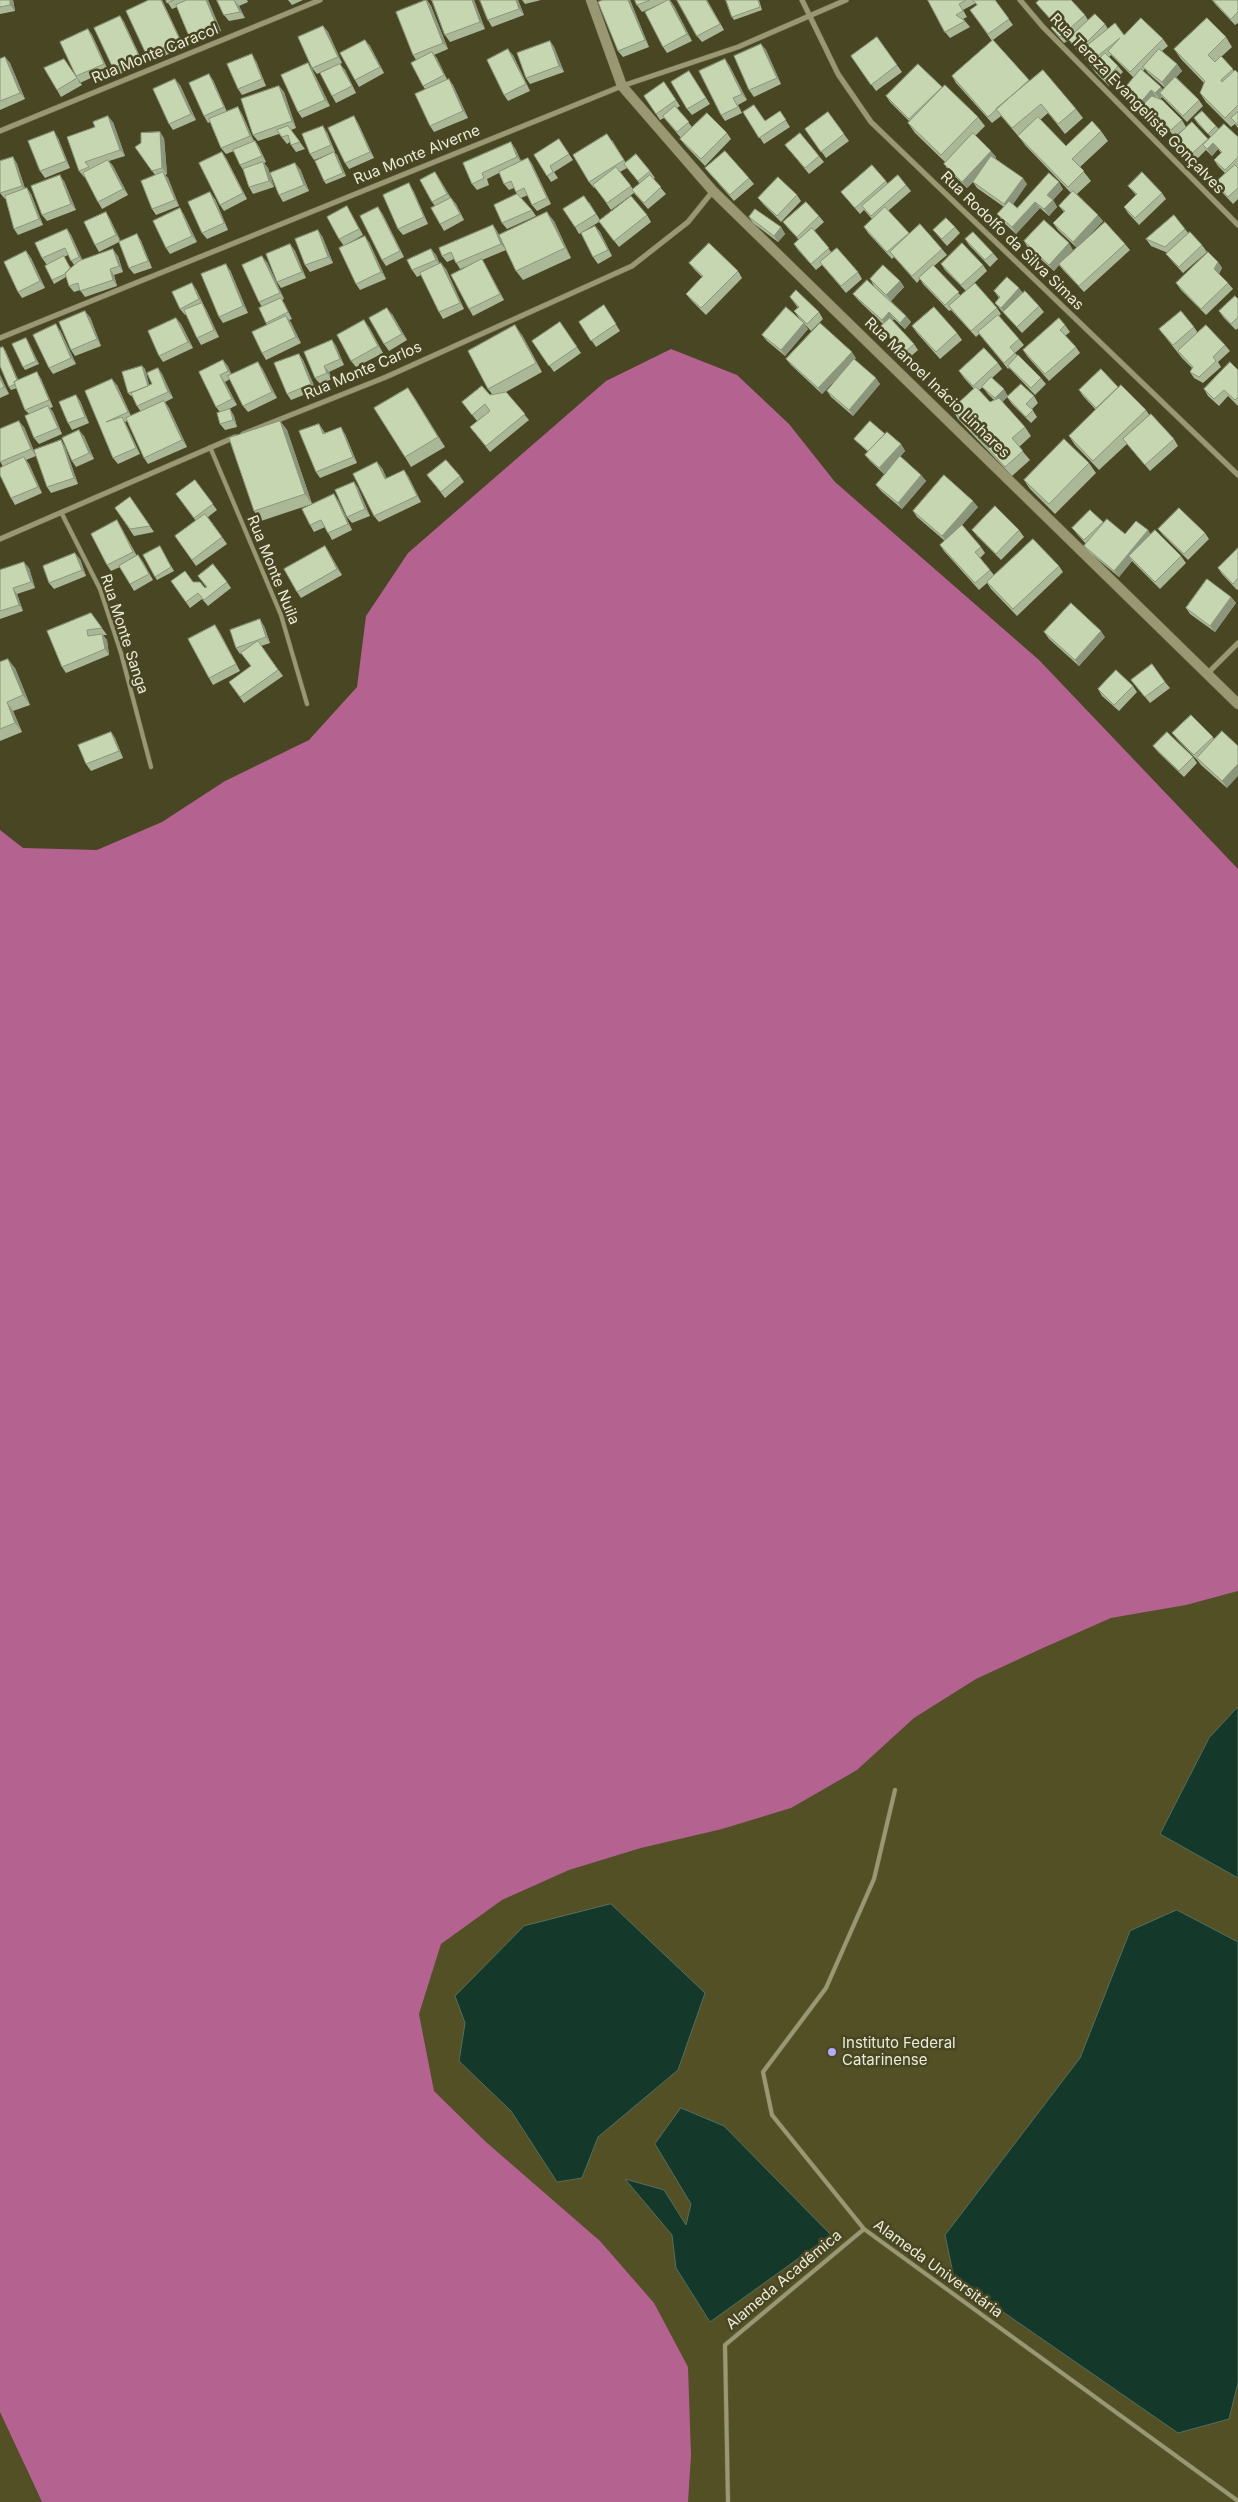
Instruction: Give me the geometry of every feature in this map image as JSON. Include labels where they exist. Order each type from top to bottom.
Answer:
[{"type":"main road","points":[[591,0],[622,86]]},
{"type":"main road","name":"Rua Manoel Inácio Linhares","points":[[622,86],[712,191],[1238,704]]},
{"type":"street","name":"Rua Monte Caracol","points":[[0,131],[320,0]]},
{"type":"street","name":"Rua Rodolfo da Silva Simas","points":[[802,0],[808,17],[838,74],[871,122],[1238,475]]},
{"type":"street","name":"Rua Monte Alverne","points":[[0,338],[622,86],[738,47],[846,0]]},
{"type":"street","name":"Rua Tereza Evangelista Gonçalves","points":[[1020,0],[1043,27],[1238,225]]},
{"type":"street","name":"Rua Monte Carlos","points":[[0,540],[210,447],[386,376],[632,266],[688,222],[712,191]]},
{"type":"street","points":[[1208,673],[1238,643]]},
{"type":"lane","name":"Rua Monte Nuila","points":[[210,447],[281,615],[307,704]]},
{"type":"lane","name":"Rua Monte Sanga","points":[[62,514],[100,589],[121,653],[151,767]]},
{"type":"lane","name":"Alameda Universitária","points":[[895,1790],[874,1879],[826,1988],[763,2072],[772,2114],[864,2229],[1238,2501]]},
{"type":"lane","name":"Alameda Acadêmica","points":[[728,2502],[725,2345],[864,2229]]},
{"type":"shaded area","points":[[671,349],[737,375],[789,424],[835,482],[1039,660],[1238,869],[1238,1591],[1186,1605],[1111,1618],[1043,1648],[976,1679],[914,1718],[857,1770],[791,1808],[722,1829],[641,1848],[569,1870],[502,1900],[441,1944],[419,2014],[434,2091],[486,2142],[600,2241],[654,2303],[688,2367],[691,2456],[688,2502],[42,2502],[0,2412],[0,830],[23,848],[97,850],[162,822],[225,781],[309,740],[357,687],[366,616],[408,553],[606,381]]},
{"type":"shaded area","name":"Instituto Federal Catarinense","points":[[1238,1591],[1238,2502],[688,2502],[691,2456],[600,2241],[486,2142],[434,2091],[419,2014],[441,1944],[502,1900],[569,1870],[641,1848],[857,1770],[914,1718],[976,1679],[1043,1648],[1111,1618],[1186,1605]]},
{"type":"shaded area","points":[[1238,1707],[1238,1878],[1160,1834],[1209,1738]]},
{"type":"shaded area","points":[[611,1904],[705,1993],[678,2070],[598,2137],[582,2178],[557,2182],[511,2111],[459,2061],[465,2023],[455,1996],[524,1926]]},
{"type":"shaded area","points":[[1177,1910],[1238,1942],[1238,2383],[1229,2419],[1178,2433],[954,2278],[945,2235],[1080,2058],[1130,1931]]},
{"type":"shaded area","points":[[681,2108],[724,2126],[831,2235],[710,2322],[676,2268],[672,2235],[625,2179],[664,2190],[686,2225],[691,2204],[655,2144]]},
{"type":"shaded area","points":[[0,2412],[37,2493],[42,2502],[0,2502]]},
{"type":"building","points":[[0,0],[10,0],[10,5],[0,7]]},
{"type":"building","points":[[149,0],[161,0],[180,40],[147,56],[126,11]]},
{"type":"building","points":[[187,0],[206,0],[216,24],[189,36],[176,5]]},
{"type":"building","points":[[217,0],[234,0],[240,12],[224,15]]},
{"type":"building","points":[[426,0],[443,43],[413,55],[396,12]]},
{"type":"building","points":[[432,0],[472,0],[480,22],[445,35]]},
{"type":"building","points":[[480,0],[516,0],[519,9],[488,20]]},
{"type":"building","points":[[603,0],[628,0],[645,40],[618,51],[598,2]]},
{"type":"building","points":[[635,0],[650,0],[637,5]]},
{"type":"building","points":[[668,0],[687,34],[663,47],[645,12]]},
{"type":"building","points":[[677,0],[706,0],[720,24],[697,36]]},
{"type":"building","points":[[726,0],[758,0],[760,7],[732,17]]},
{"type":"building","points":[[928,0],[966,0],[959,4],[963,11],[956,15],[965,21],[945,32]]},
{"type":"building","points":[[973,0],[995,0],[1009,19],[988,34],[970,10],[977,5]]},
{"type":"building","points":[[1039,0],[1071,0],[1085,15],[1060,37],[1051,28],[1055,24],[1036,3]]},
{"type":"building","points":[[1213,0],[1238,0],[1238,12],[1231,19]]},
{"type":"building","points":[[1095,14],[1105,24],[1079,50],[1068,39]]},
{"type":"building","points":[[120,16],[139,56],[113,68],[94,28]]},
{"type":"building","points":[[1141,18],[1163,39],[1130,72],[1108,51],[1120,38],[1089,63],[1080,51],[1115,23],[1124,35]]},
{"type":"building","points":[[1207,18],[1226,37],[1208,55],[1215,62],[1221,56],[1233,69],[1221,80],[1222,82],[1235,70],[1238,73],[1238,105],[1225,118],[1200,93],[1205,81],[1174,49]]},
{"type":"building","points":[[323,26],[338,57],[312,68],[298,37]]},
{"type":"building","points":[[88,29],[104,64],[76,76],[60,42]]},
{"type":"building","points":[[877,37],[897,65],[871,85],[851,56]]},
{"type":"building","points":[[365,40],[380,67],[355,80],[340,53]]},
{"type":"building","points":[[993,40],[1029,80],[988,117],[952,76]]},
{"type":"building","points":[[550,41],[559,66],[526,78],[517,53]]},
{"type":"building","points":[[761,44],[777,78],[749,90],[734,56]]},
{"type":"building","points":[[508,49],[526,84],[504,95],[487,60]]},
{"type":"building","points":[[1159,49],[1177,64],[1162,82],[1143,67]]},
{"type":"building","points":[[432,52],[444,75],[423,86],[411,63]]},
{"type":"building","points":[[1105,53],[1118,66],[1105,80],[1092,67]]},
{"type":"building","points":[[252,54],[262,79],[238,89],[227,64]]},
{"type":"building","points":[[5,57],[20,93],[0,101],[0,59]]},
{"type":"building","points":[[64,59],[77,78],[57,90],[44,68]]},
{"type":"building","points":[[725,59],[742,94],[733,98],[738,107],[721,115],[699,71]]},
{"type":"building","points":[[308,63],[325,100],[298,112],[281,75]]},
{"type":"building","points":[[340,64],[352,86],[332,96],[320,73]]},
{"type":"building","points":[[918,64],[942,87],[909,119],[886,96]]},
{"type":"building","points":[[1141,69],[1161,87],[1155,93],[1151,90],[1140,103],[1124,89]]},
{"type":"building","points":[[1043,70],[1076,109],[1058,124],[1041,104],[1012,128],[996,109]]},
{"type":"building","points":[[689,71],[706,98],[687,109],[671,82]]},
{"type":"building","points":[[209,74],[224,107],[204,116],[189,83]]},
{"type":"building","points":[[1175,77],[1199,100],[1183,116],[1160,93]]},
{"type":"building","points":[[175,79],[191,114],[169,124],[153,89]]},
{"type":"building","points":[[449,79],[463,111],[430,126],[415,94]]},
{"type":"building","points":[[664,82],[676,100],[656,114],[644,96]]},
{"type":"building","points":[[945,85],[978,117],[941,155],[908,123]]},
{"type":"building","points":[[279,86],[292,121],[253,135],[241,99]]},
{"type":"building","points":[[1152,96],[1162,100],[1182,120],[1171,130],[1152,110],[1141,107]]},
{"type":"building","points":[[754,105],[765,121],[780,111],[786,120],[759,138],[743,112]]},
{"type":"building","points":[[675,106],[689,122],[677,132],[663,116]]},
{"type":"building","points":[[238,107],[250,136],[221,148],[209,119]]},
{"type":"building","points":[[1202,111],[1216,126],[1208,134],[1194,118]]},
{"type":"building","points":[[828,112],[844,134],[821,152],[805,129]]},
{"type":"building","points":[[1238,112],[1238,125],[1231,118]]},
{"type":"building","points":[[707,113],[727,133],[701,159],[680,139]]},
{"type":"building","points":[[108,116],[120,150],[85,162],[89,167],[79,171],[67,137],[95,127],[93,122]]},
{"type":"building","points":[[354,116],[370,152],[345,163],[328,128]]},
{"type":"building","points":[[1038,117],[1066,146],[1092,121],[1101,131],[1072,159],[1084,171],[1068,187],[1018,136]]},
{"type":"building","points":[[1192,122],[1208,139],[1188,157],[1173,140]]},
{"type":"building","points":[[1224,124],[1238,137],[1238,157],[1225,170],[1214,160],[1222,152],[1213,143],[1207,149],[1203,145]]},
{"type":"building","points":[[288,126],[300,142],[291,145],[288,135],[282,137],[277,130]]},
{"type":"building","points":[[323,126],[331,145],[310,154],[302,134]]},
{"type":"building","points":[[54,131],[66,161],[40,171],[28,141]]},
{"type":"building","points":[[160,132],[162,168],[152,171],[135,147],[141,143],[141,133]]},
{"type":"building","points":[[800,133],[819,156],[805,168],[785,145]]},
{"type":"building","points":[[973,133],[991,151],[962,182],[944,164]]},
{"type":"building","points":[[607,134],[624,160],[589,182],[573,155]]},
{"type":"building","points":[[559,139],[569,154],[550,166],[553,172],[547,176],[534,155]]},
{"type":"building","points":[[255,141],[262,156],[240,165],[233,150]]},
{"type":"building","points":[[511,142],[517,157],[482,173],[484,178],[472,184],[463,163]]},
{"type":"building","points":[[725,151],[749,178],[730,195],[705,168]]},
{"type":"building","points":[[222,152],[243,193],[220,205],[199,163]]},
{"type":"building","points":[[334,152],[343,173],[324,181],[315,161]]},
{"type":"building","points":[[636,154],[650,171],[638,181],[624,164]]},
{"type":"building","points":[[991,156],[1023,178],[1004,204],[973,182]]},
{"type":"building","points":[[13,157],[22,186],[0,193],[0,161]]},
{"type":"building","points":[[528,158],[547,198],[532,205],[524,188],[516,192],[511,181],[504,184],[499,172]]},
{"type":"building","points":[[108,160],[123,189],[98,202],[83,173]]},
{"type":"building","points":[[263,162],[269,181],[249,187],[243,169]]},
{"type":"building","points":[[295,163],[304,185],[279,195],[270,173]]},
{"type":"building","points":[[872,165],[886,181],[855,208],[841,192]]},
{"type":"building","points":[[1235,165],[1238,168],[1238,188],[1228,197],[1215,183]]},
{"type":"building","points":[[616,167],[631,186],[607,203],[593,185]]},
{"type":"building","points":[[163,172],[175,200],[152,209],[141,181]]},
{"type":"building","points":[[435,172],[447,194],[432,202],[420,180]]},
{"type":"building","points":[[1142,172],[1162,193],[1135,218],[1124,207],[1137,194],[1128,186]]},
{"type":"building","points":[[1049,173],[1059,182],[1047,195],[1053,200],[1044,209],[1035,202],[1012,227],[997,214],[1009,201],[1017,208]]},
{"type":"building","points":[[60,175],[71,204],[42,215],[31,186]]},
{"type":"building","points":[[650,175],[661,187],[644,203],[632,190]]},
{"type":"building","points":[[898,175],[906,185],[871,216],[862,206]]},
{"type":"building","points":[[778,177],[797,195],[777,216],[758,198]]},
{"type":"building","points":[[409,183],[424,217],[398,229],[383,195]]},
{"type":"building","points":[[27,188],[39,219],[14,229],[5,196]]},
{"type":"building","points":[[1073,191],[1098,215],[1073,242],[1053,223],[1065,211],[1059,206]]},
{"type":"building","points":[[210,192],[224,223],[202,233],[188,202]]},
{"type":"building","points":[[517,194],[532,210],[502,223],[494,205]]},
{"type":"building","points":[[584,196],[596,214],[575,227],[563,209]]},
{"type":"building","points":[[631,196],[647,215],[614,241],[599,221]]},
{"type":"building","points":[[451,198],[460,214],[440,224],[431,208]]},
{"type":"building","points":[[806,202],[819,216],[797,237],[783,222]]},
{"type":"building","points":[[347,206],[359,229],[339,239],[327,217]]},
{"type":"building","points":[[378,207],[400,251],[382,260],[360,216]]},
{"type":"building","points":[[885,207],[909,233],[887,252],[864,227]]},
{"type":"building","points":[[180,208],[192,236],[166,248],[153,221]]},
{"type":"building","points":[[755,209],[781,227],[774,236],[749,217]]},
{"type":"building","points":[[106,212],[116,235],[95,245],[84,222]]},
{"type":"building","points":[[547,212],[565,248],[516,271],[499,235]]},
{"type":"building","points":[[1174,215],[1185,229],[1165,247],[1146,239]]},
{"type":"building","points":[[946,218],[955,227],[942,239],[933,230]]},
{"type":"building","points":[[1044,220],[1069,243],[1049,265],[1024,241]]},
{"type":"building","points":[[1105,222],[1125,244],[1079,286],[1059,264]]},
{"type":"building","points":[[920,224],[942,249],[912,276],[890,252]]},
{"type":"building","points":[[493,225],[501,244],[456,263],[451,252],[442,256],[439,248]]},
{"type":"building","points":[[595,226],[608,250],[593,257],[581,233]]},
{"type":"building","points":[[812,228],[829,248],[811,264],[794,244]]},
{"type":"building","points":[[67,229],[79,257],[71,261],[65,248],[42,258],[35,243]]},
{"type":"building","points":[[318,230],[328,257],[305,265],[295,239]]},
{"type":"building","points":[[973,232],[993,253],[985,260],[965,239]]},
{"type":"building","points":[[1190,232],[1202,245],[1179,267],[1166,254]]},
{"type":"building","points":[[137,234],[148,261],[129,268],[119,242]]},
{"type":"building","points":[[365,236],[381,272],[356,284],[339,248]]},
{"type":"building","points":[[709,243],[738,271],[701,308],[686,294],[703,276],[689,263]]},
{"type":"building","points":[[962,243],[983,265],[961,285],[941,264]]},
{"type":"building","points":[[290,244],[302,272],[277,282],[266,254]]},
{"type":"building","points":[[837,248],[858,272],[841,286],[820,262]]},
{"type":"building","points":[[113,249],[119,266],[110,269],[113,280],[80,291],[78,283],[69,286],[65,273],[79,261]]},
{"type":"building","points":[[431,249],[436,260],[412,270],[407,260]]},
{"type":"building","points":[[26,251],[40,281],[18,292],[4,262]]},
{"type":"building","points":[[1208,252],[1218,262],[1214,269],[1228,283],[1201,309],[1176,283]]},
{"type":"building","points":[[64,256],[70,268],[65,274],[52,280],[45,266]]},
{"type":"building","points":[[262,256],[280,293],[259,302],[242,265]]},
{"type":"building","points":[[482,259],[500,294],[469,309],[451,275]]},
{"type":"building","points":[[441,263],[460,303],[439,312],[420,273]]},
{"type":"building","points":[[226,264],[243,306],[219,317],[201,274]]},
{"type":"building","points":[[883,265],[900,281],[886,295],[870,279]]},
{"type":"building","points":[[933,265],[959,292],[945,305],[919,278]]},
{"type":"building","points":[[1007,277],[1019,288],[1001,308],[995,303],[1000,297],[994,291]]},
{"type":"building","points":[[867,280],[906,316],[900,323],[889,312],[882,320],[853,294]]},
{"type":"building","points":[[192,283],[199,299],[180,309],[172,292]]},
{"type":"building","points":[[975,283],[997,308],[971,331],[949,306]]},
{"type":"building","points":[[796,290],[819,312],[807,324],[794,311],[799,307],[790,297]]},
{"type":"building","points":[[1025,291],[1039,306],[1017,327],[1003,312]]},
{"type":"building","points":[[1235,296],[1238,299],[1238,317],[1231,324],[1219,311]]},
{"type":"building","points":[[281,298],[288,312],[266,323],[259,308]]},
{"type":"building","points":[[202,303],[214,330],[197,338],[184,310]]},
{"type":"building","points":[[604,305],[616,324],[591,341],[579,322]]},
{"type":"building","points":[[786,307],[804,323],[781,350],[762,335]]},
{"type":"building","points":[[934,307],[957,333],[936,352],[912,326]]},
{"type":"building","points":[[387,308],[402,334],[384,344],[369,318]]},
{"type":"building","points":[[85,311],[97,339],[71,350],[59,322]]},
{"type":"building","points":[[1181,311],[1194,327],[1173,345],[1159,329]]},
{"type":"building","points":[[998,315],[1019,339],[1010,347],[1015,353],[1004,363],[978,332]]},
{"type":"building","points":[[286,316],[296,337],[262,353],[252,332]]},
{"type":"building","points":[[176,318],[188,342],[159,356],[148,331]]},
{"type":"building","points":[[890,318],[914,344],[904,353],[880,327]]},
{"type":"building","points":[[1059,318],[1065,325],[1060,330],[1076,347],[1045,374],[1023,350]]},
{"type":"building","points":[[364,320],[378,346],[351,361],[337,335]]},
{"type":"building","points":[[560,322],[577,347],[549,366],[532,341]]},
{"type":"building","points":[[820,323],[852,352],[818,388],[786,359]]},
{"type":"building","points":[[56,324],[71,358],[49,368],[33,335]]},
{"type":"building","points":[[515,325],[536,363],[488,389],[468,351]]},
{"type":"building","points":[[1206,325],[1225,345],[1213,357],[1216,361],[1199,377],[1190,372],[1193,367],[1178,351]]},
{"type":"building","points":[[26,338],[36,361],[23,367],[12,344]]},
{"type":"building","points":[[332,340],[340,359],[324,366],[327,373],[315,378],[304,352]]},
{"type":"building","points":[[3,347],[17,380],[14,382],[15,384],[9,387],[0,366],[0,348]]},
{"type":"building","points":[[984,348],[998,363],[973,386],[959,371]]},
{"type":"building","points":[[299,354],[311,384],[287,394],[274,363]]},
{"type":"building","points":[[1018,355],[1041,378],[1031,388],[1008,366]]},
{"type":"building","points":[[854,359],[876,378],[849,410],[827,391]]},
{"type":"building","points":[[223,360],[228,371],[220,375],[232,399],[216,407],[199,372]]},
{"type":"building","points":[[258,362],[272,392],[243,406],[228,376]]},
{"type":"building","points":[[1230,362],[1238,370],[1238,397],[1235,400],[1224,390],[1214,399],[1204,389]]},
{"type":"building","points":[[142,366],[148,386],[128,393],[122,372]]},
{"type":"building","points":[[158,368],[168,392],[137,406],[131,393],[152,384],[147,373]]},
{"type":"building","points":[[1101,369],[1118,387],[1096,408],[1079,390]]},
{"type":"building","points":[[37,372],[49,400],[25,410],[14,382]]},
{"type":"building","points":[[991,377],[1004,389],[995,398],[982,387]]},
{"type":"building","points":[[0,378],[4,387],[0,389]]},
{"type":"building","points":[[112,379],[128,412],[106,422],[122,417],[136,448],[113,458],[85,391]]},
{"type":"building","points":[[1021,384],[1034,396],[1026,404],[1033,410],[1026,417],[1007,397]]},
{"type":"building","points":[[1121,385],[1146,410],[1093,461],[1069,436]]},
{"type":"building","points":[[482,386],[490,395],[506,392],[525,414],[486,446],[470,427],[490,411],[485,404],[472,415],[462,402]]},
{"type":"building","points":[[976,387],[990,402],[999,398],[1025,427],[1012,438],[1023,451],[1005,467],[952,409]]},
{"type":"building","points":[[408,388],[438,437],[405,457],[374,408]]},
{"type":"building","points":[[76,395],[85,417],[68,423],[59,402]]},
{"type":"building","points":[[164,401],[182,440],[144,458],[126,418]]},
{"type":"building","points":[[48,406],[58,428],[34,438],[25,416]]},
{"type":"building","points":[[230,409],[233,420],[220,424],[217,413]]},
{"type":"building","points":[[1151,414],[1174,439],[1145,465],[1123,439]]},
{"type":"building","points":[[19,421],[31,449],[0,462],[0,429]]},
{"type":"building","points":[[280,421],[305,494],[254,511],[229,438]]},
{"type":"building","points":[[870,421],[885,434],[868,451],[854,439]]},
{"type":"building","points":[[319,424],[323,434],[341,427],[353,457],[316,472],[299,431]]},
{"type":"building","points":[[79,430],[89,453],[72,461],[62,438]]},
{"type":"building","points":[[887,432],[901,444],[879,468],[865,455]]},
{"type":"building","points":[[1064,439],[1089,463],[1049,504],[1024,480]]},
{"type":"building","points":[[61,440],[74,478],[47,487],[34,450]]},
{"type":"building","points":[[900,456],[921,475],[898,503],[876,485]]},
{"type":"building","points":[[24,457],[38,487],[11,498],[0,475],[0,468]]},
{"type":"building","points":[[446,460],[460,476],[441,492],[427,475]]},
{"type":"building","points":[[377,462],[385,479],[404,470],[417,496],[374,516],[353,474]]},
{"type":"building","points":[[944,475],[973,501],[942,536],[913,511]]},
{"type":"building","points":[[195,480],[213,504],[194,518],[176,494]]},
{"type":"building","points":[[354,482],[365,509],[347,517],[335,490]]},
{"type":"building","points":[[334,494],[348,524],[328,533],[321,520],[310,525],[302,509]]},
{"type":"building","points":[[130,497],[150,526],[130,529],[115,508]]},
{"type":"building","points":[[995,506],[1019,530],[996,554],[972,530]]},
{"type":"building","points":[[1179,508],[1205,533],[1184,554],[1158,529]]},
{"type":"building","points":[[1090,510],[1103,522],[1084,540],[1072,528]]},
{"type":"building","points":[[205,514],[222,537],[192,560],[175,536]]},
{"type":"building","points":[[1107,519],[1125,534],[1136,521],[1148,530],[1114,571],[1084,546]]},
{"type":"building","points":[[117,520],[133,552],[107,565],[91,534]]},
{"type":"building","points":[[962,525],[981,547],[975,552],[990,570],[975,583],[940,545]]},
{"type":"building","points":[[1155,530],[1181,556],[1155,582],[1129,556]]},
{"type":"building","points":[[1033,539],[1059,566],[1013,609],[987,582]]},
{"type":"building","points":[[160,546],[171,567],[155,577],[143,555]]},
{"type":"building","points":[[325,546],[337,569],[297,592],[284,569]]},
{"type":"building","points":[[1238,548],[1238,578],[1233,584],[1218,568]]},
{"type":"building","points":[[75,553],[82,570],[49,583],[43,566]]},
{"type":"building","points":[[138,555],[149,574],[130,584],[119,566]]},
{"type":"building","points":[[24,562],[31,582],[13,588],[19,605],[0,611],[0,570]]},
{"type":"building","points":[[213,564],[227,582],[204,600],[198,593],[186,602],[171,581],[185,571],[193,582],[200,582],[205,588],[207,587],[198,576]]},
{"type":"building","points":[[1207,579],[1231,597],[1210,626],[1186,608]]},
{"type":"building","points":[[1071,603],[1101,631],[1075,660],[1044,632]]},
{"type":"building","points":[[91,613],[102,628],[87,630],[88,636],[102,634],[105,649],[62,667],[47,631]]},
{"type":"building","points":[[260,619],[266,637],[236,648],[230,630]]},
{"type":"building","points":[[215,625],[236,664],[209,678],[188,639]]},
{"type":"building","points":[[258,641],[278,670],[240,697],[229,682],[251,666],[241,653]]},
{"type":"building","points":[[8,659],[23,695],[7,702],[15,723],[0,729],[0,662]]},
{"type":"building","points":[[1152,664],[1165,682],[1145,697],[1131,680]]},
{"type":"building","points":[[1116,670],[1133,686],[1114,705],[1098,689]]},
{"type":"building","points":[[1191,715],[1213,737],[1194,755],[1172,733]]},
{"type":"building","points":[[1222,731],[1238,746],[1238,764],[1222,781],[1197,758]]},
{"type":"building","points":[[111,732],[119,751],[86,764],[78,745]]},
{"type":"building","points":[[1167,732],[1193,757],[1179,771],[1153,746]]},
{"type":"place","name":"Instituto Federal Catarinense","points":[[832,2052]]}]
